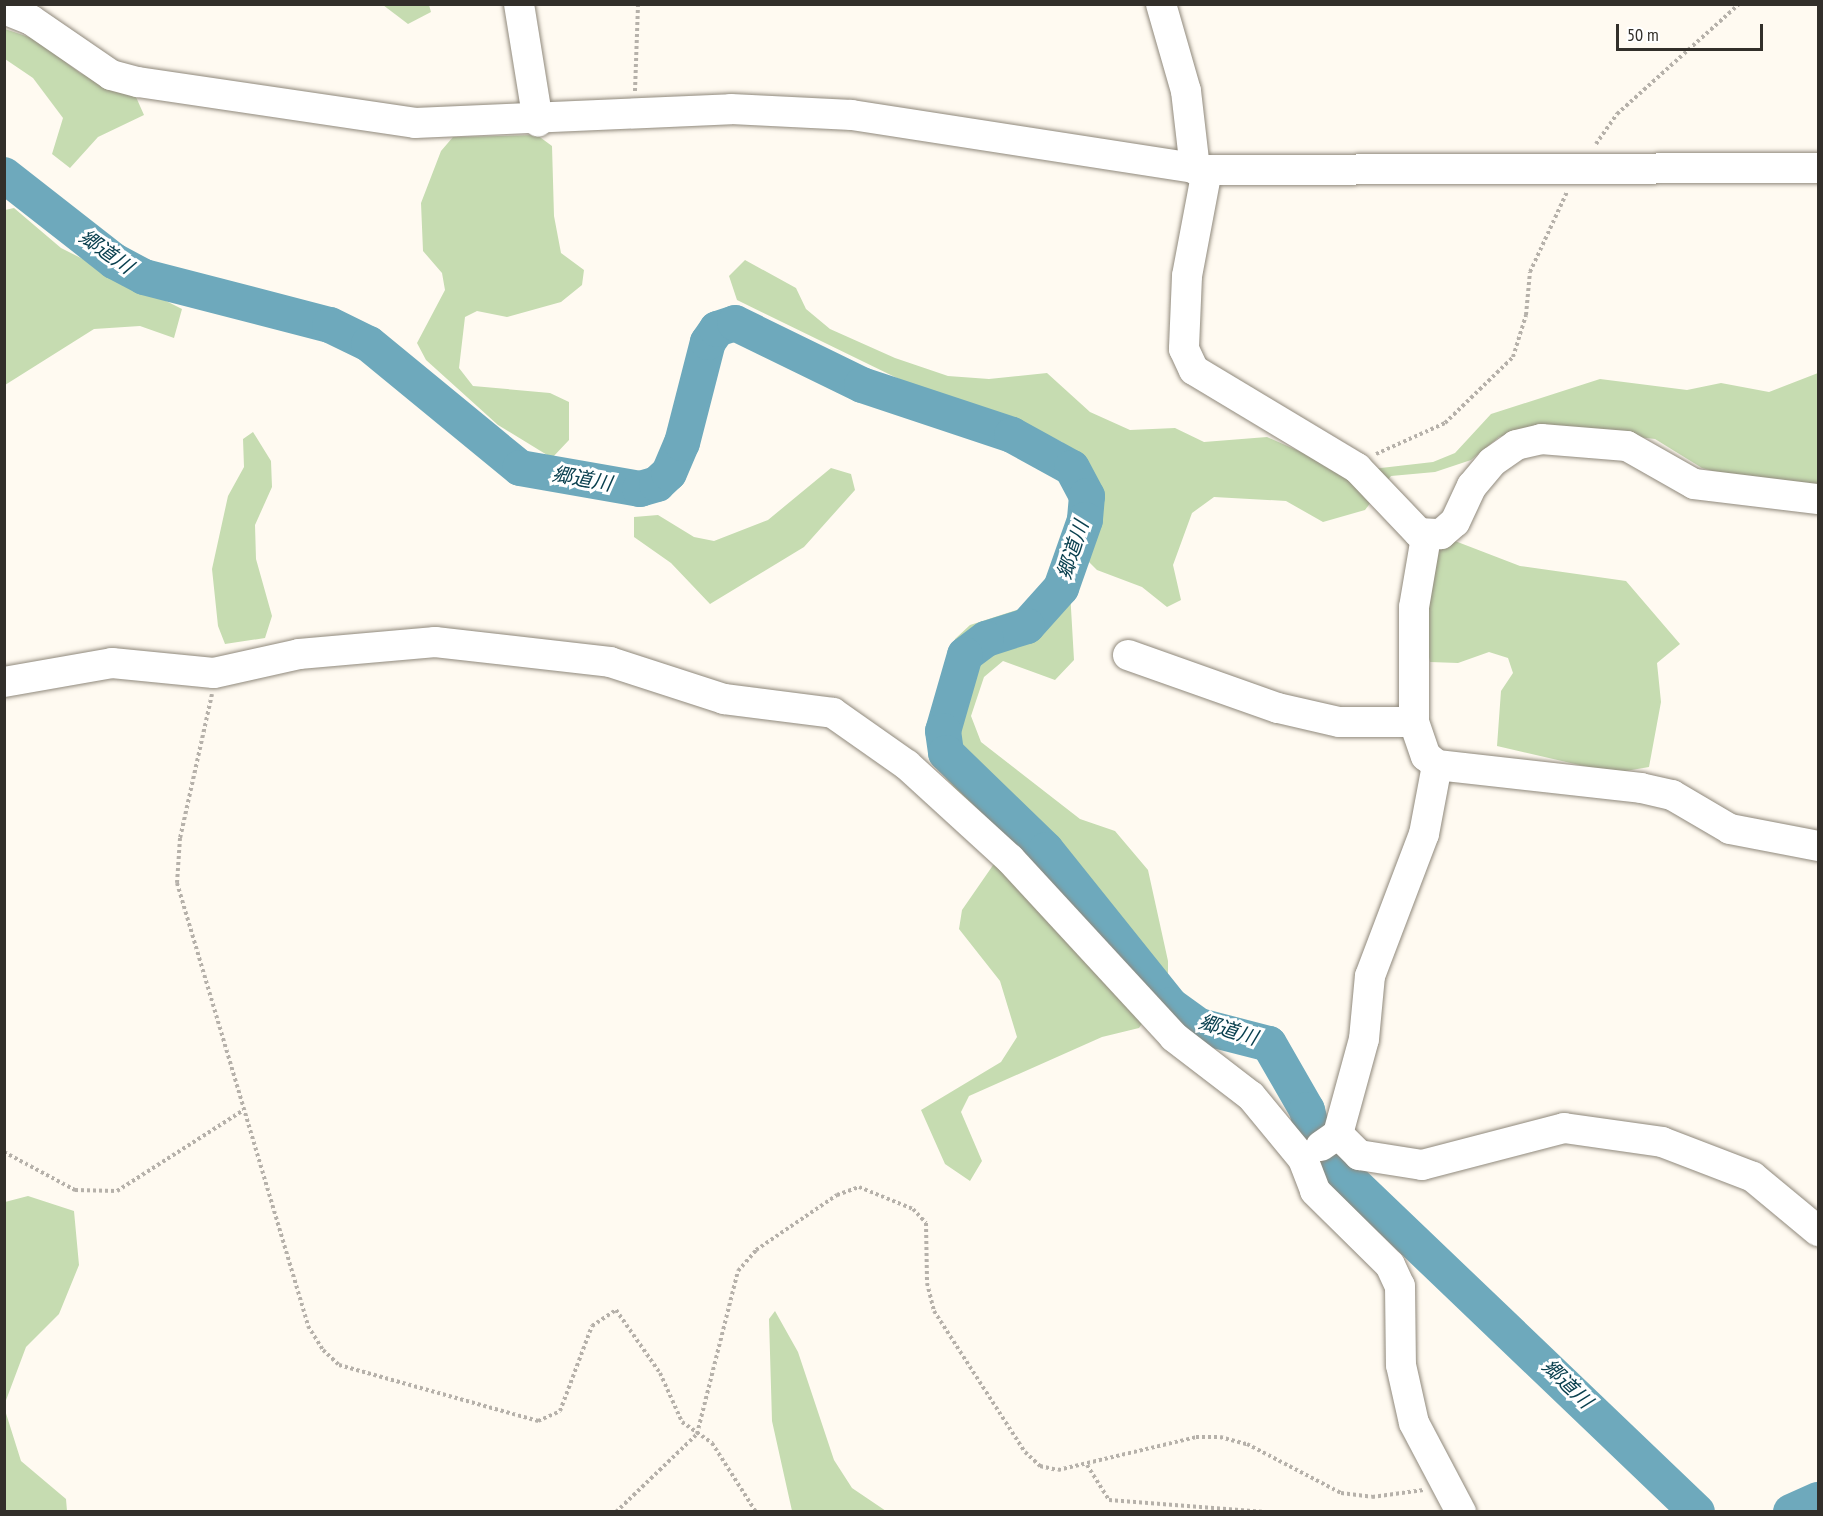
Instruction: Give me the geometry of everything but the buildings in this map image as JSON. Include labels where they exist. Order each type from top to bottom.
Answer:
[{"type":"street","points":[[519,4],[538,121]]},
{"type":"street","points":[[1161,4],[1186,92],[1201,169],[1186,276],[1184,349],[1194,370],[1357,468],[1426,537]]},
{"type":"street","points":[[4,9],[31,20],[111,75],[138,82],[404,122],[538,121],[731,109],[852,115],[1201,169],[1818,168]]},
{"type":"street","points":[[1426,537],[1455,522],[1472,486],[1492,462],[1516,445],[1541,439],[1627,446],[1694,484],[1818,499]]},
{"type":"street","points":[[1426,537],[1414,608],[1414,722],[1426,756],[1437,765],[1641,788],[1671,795],[1730,829],[1818,846]]},
{"type":"street","points":[[4,682],[112,663],[214,673],[299,654],[435,642],[610,662],[724,699],[833,713],[907,765],[1010,859],[1108,972],[1174,1037],[1321,1146],[1359,1155],[1422,1165],[1563,1128],[1662,1142],[1753,1177],[1818,1231]]},
{"type":"street","points":[[1128,655],[1278,708],[1339,722],[1414,722]]},
{"type":"street","points":[[1437,765],[1424,834],[1370,976],[1364,1039],[1321,1146],[1315,1191],[1376,1247],[1400,1286],[1401,1365],[1414,1423],[1461,1512]]},
{"type":"path","points":[[628,116],[638,65],[638,4]]},
{"type":"path","points":[[1357,468],[1362,460],[1445,423],[1513,357],[1544,232],[1580,170],[1617,114],[1739,4]]},
{"type":"path","points":[[214,673],[180,838],[177,884],[242,1111],[308,1326],[339,1365],[538,1421],[560,1411],[592,1326],[616,1310],[660,1373],[682,1422],[717,1449],[756,1512]]},
{"type":"path","points":[[4,1152],[75,1191],[117,1191],[242,1111]]},
{"type":"path","points":[[616,1512],[697,1434],[738,1271],[756,1250],[837,1195],[859,1187],[913,1209],[926,1223],[927,1283],[934,1311],[1025,1452],[1040,1466],[1058,1470],[1087,1465],[1196,1437],[1220,1437],[1247,1444],[1341,1493],[1372,1497],[1447,1482]]},
{"type":"path","points":[[1087,1465],[1109,1500],[1266,1512]]},
{"type":"green space","points":[[383,5],[429,5],[431,12],[408,24]]},
{"type":"green space","points":[[5,29],[35,39],[80,73],[136,97],[144,115],[98,137],[70,168],[52,154],[63,118],[33,78],[5,59]]},
{"type":"green space","points":[[537,135],[552,146],[554,216],[561,253],[584,270],[582,285],[561,302],[507,317],[477,311],[465,317],[459,368],[473,386],[550,393],[569,402],[569,440],[552,458],[498,425],[426,360],[417,343],[445,290],[442,273],[423,251],[421,203],[441,151],[453,137]]},
{"type":"green space","points":[[14,208],[61,248],[182,309],[174,338],[140,326],[94,329],[5,385],[5,210]]},
{"type":"green space","points":[[745,260],[796,288],[806,309],[830,329],[895,358],[948,376],[989,379],[1047,373],[1090,412],[1130,430],[1175,428],[1204,442],[1267,437],[1346,472],[1433,462],[1455,453],[1491,414],[1600,379],[1687,390],[1721,383],[1769,392],[1818,373],[1818,488],[1745,480],[1702,468],[1655,439],[1538,425],[1499,437],[1471,460],[1435,472],[1391,476],[1365,510],[1323,522],[1286,501],[1214,497],[1192,513],[1173,565],[1181,600],[1167,607],[1142,587],[1097,570],[1085,558],[1103,505],[1090,469],[1062,442],[1018,421],[942,400],[737,300],[729,276]]},
{"type":"green space","points":[[253,432],[271,461],[272,487],[255,525],[256,559],[272,616],[265,638],[225,644],[218,626],[212,569],[228,496],[244,467],[243,439]]},
{"type":"green space","points":[[831,468],[851,474],[855,490],[804,547],[710,604],[671,563],[634,537],[634,517],[658,515],[694,537],[714,541],[768,520]]},
{"type":"green space","points":[[1455,541],[1520,566],[1626,581],[1680,644],[1657,663],[1661,702],[1649,767],[1614,773],[1497,746],[1501,691],[1513,673],[1508,658],[1489,652],[1458,663],[1430,662],[1417,597],[1427,550]]},
{"type":"green space","points":[[1044,589],[1070,591],[1074,660],[1055,680],[1003,661],[984,677],[971,716],[981,742],[1080,819],[1115,831],[1148,870],[1168,961],[1168,985],[1139,1028],[1102,1037],[969,1096],[961,1112],[982,1161],[970,1181],[945,1164],[921,1110],[1001,1062],[1017,1037],[1000,981],[959,929],[962,910],[998,858],[971,807],[946,778],[933,723],[955,639],[970,625],[1032,605]]},
{"type":"green space","points":[[28,1196],[74,1211],[79,1265],[59,1314],[26,1347],[5,1403],[5,1202]]},
{"type":"green space","points":[[775,1311],[798,1352],[834,1460],[852,1488],[886,1511],[792,1511],[772,1421],[769,1319]]},
{"type":"green space","points":[[4,1407],[21,1461],[66,1499],[67,1511],[5,1511]]},
{"type":"waterway","name":"郷道川","points":[[4,175],[114,261],[144,277],[330,325],[369,344],[520,468],[640,489],[657,484],[669,473],[682,443],[708,342],[717,329],[735,323],[862,385],[1012,435],[1072,468],[1087,496],[1085,520],[1061,588],[1027,626],[986,639],[965,655],[943,731],[946,753],[1046,850],[1170,1005],[1199,1026],[1269,1044],[1307,1110],[1315,1141],[1332,1163],[1697,1512]]},
{"type":"waterway","name":"郷道川","points":[[1791,1512],[1818,1500]]}]
